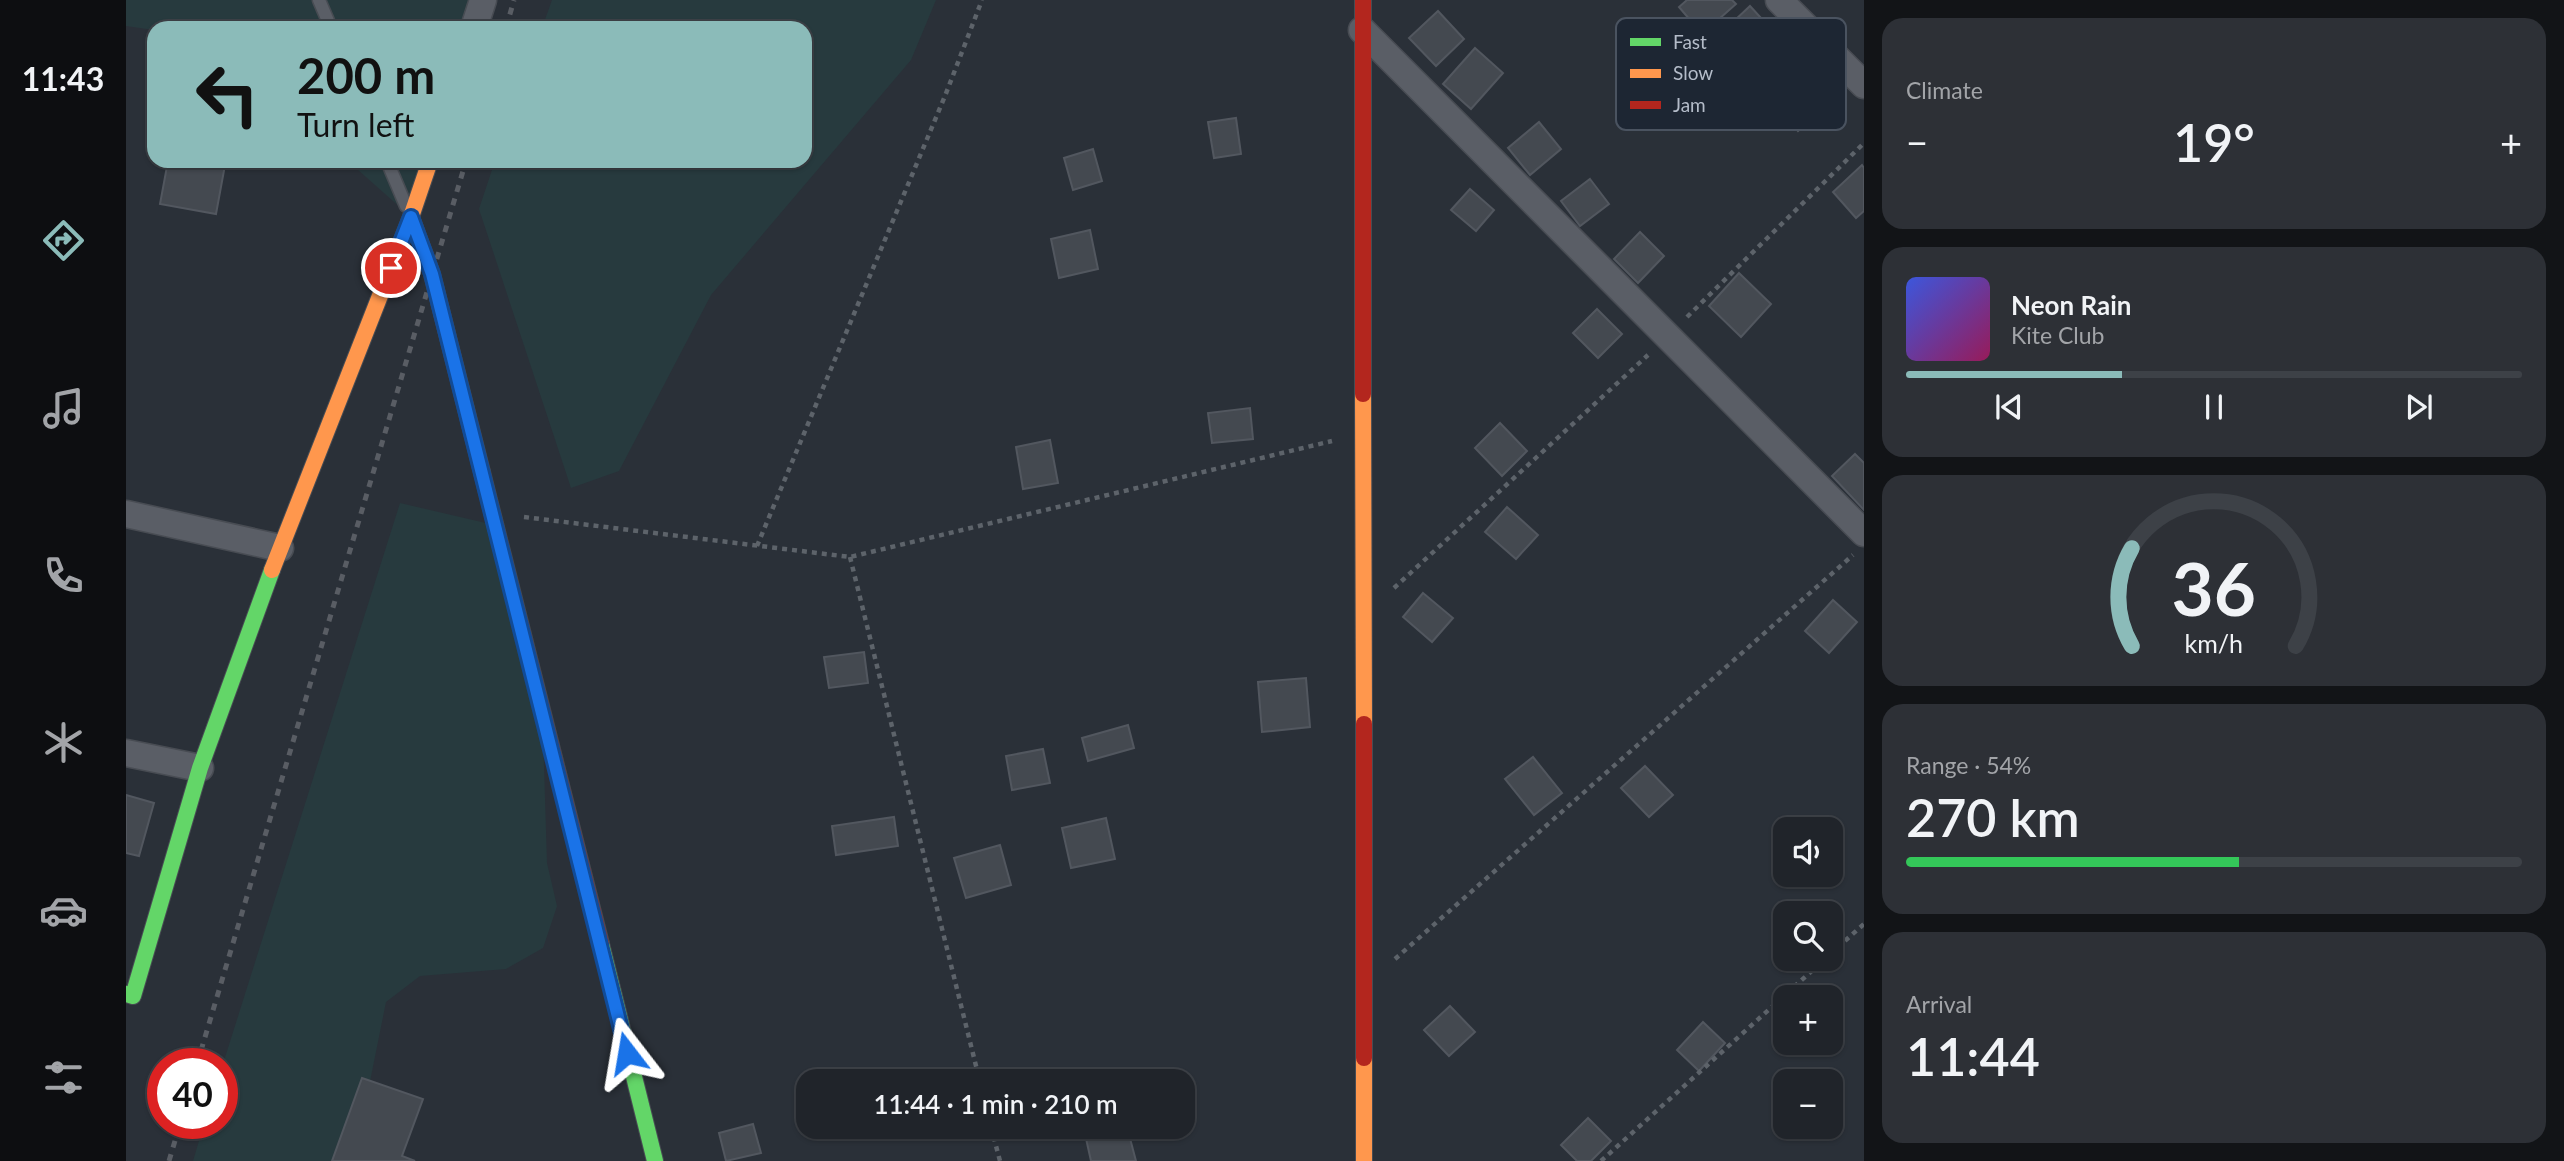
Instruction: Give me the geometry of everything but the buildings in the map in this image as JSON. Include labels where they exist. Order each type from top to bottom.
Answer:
[{"type":"street","points":[[476,21],[483,0]]},
{"type":"street","points":[[1363,0],[1364,1161]]},
{"type":"street","points":[[1779,0],[1797,18]]},
{"type":"street","points":[[1362,30],[1668,336],[1859,544]]},
{"type":"street","points":[[1846,67],[1864,85]]},
{"type":"street","points":[[130,995],[200,768],[281,548],[411,217],[428,168]]},
{"type":"street","points":[[411,217],[432,274],[654,1161]]},
{"type":"street","points":[[126,514],[281,548]]},
{"type":"street","points":[[126,752],[200,768]]},
{"type":"lane","points":[[319,0],[328,21]]},
{"type":"lane","points":[[390,168],[411,217]]},
{"type":"path","points":[[757,546],[945,96],[982,0]]},
{"type":"path","points":[[1363,618],[1668,336],[1864,143]]},
{"type":"path","points":[[492,513],[850,557],[1363,434]]},
{"type":"path","points":[[1363,988],[1859,544]]},
{"type":"path","points":[[850,557],[977,1069]]},
{"type":"path","points":[[1843,943],[1864,924]]},
{"type":"path","points":[[1601,1161],[1812,971]]},
{"type":"path","points":[[994,1139],[1000,1161]]},
{"type":"green space","points":[[126,0],[483,0],[476,21],[147,21],[147,29],[126,26]]},
{"type":"green space","points":[[552,0],[936,0],[911,60],[711,295],[619,471],[571,488],[479,209],[493,168],[812,168],[812,21],[544,21]]},
{"type":"green space","points":[[356,168],[428,168],[411,217]]},
{"type":"green space","points":[[400,503],[490,524],[543,734],[547,863],[557,906],[543,948],[506,969],[420,976],[386,1002],[354,1161],[193,1161],[200,1139],[238,1139],[238,1048],[228,1048]]},
{"type":"railway","points":[[508,21],[514,0]]},
{"type":"railway","points":[[202,1048],[464,168]]},
{"type":"railway","points":[[169,1161],[176,1139]]},
{"type":"traffic: fast","points":[[126,994],[133,996],[200,768],[272,570]]},
{"type":"traffic: fast","points":[[601,944],[655,1161]]},
{"type":"traffic: slow","points":[[272,570],[411,217],[428,168]]},
{"type":"traffic: slow","points":[[411,217],[432,274],[482,472]]},
{"type":"traffic: slow","points":[[1363,394],[1364,724]]},
{"type":"traffic: slow","points":[[1364,1058],[1364,1161]]},
{"type":"traffic: jam","points":[[1363,0],[1363,394]]},
{"type":"traffic: jam","points":[[482,472],[601,944]]},
{"type":"traffic: jam","points":[[1364,724],[1364,1058]]},
{"type":"route","points":[[391,268],[411,217],[432,274],[627,1053]]}]
